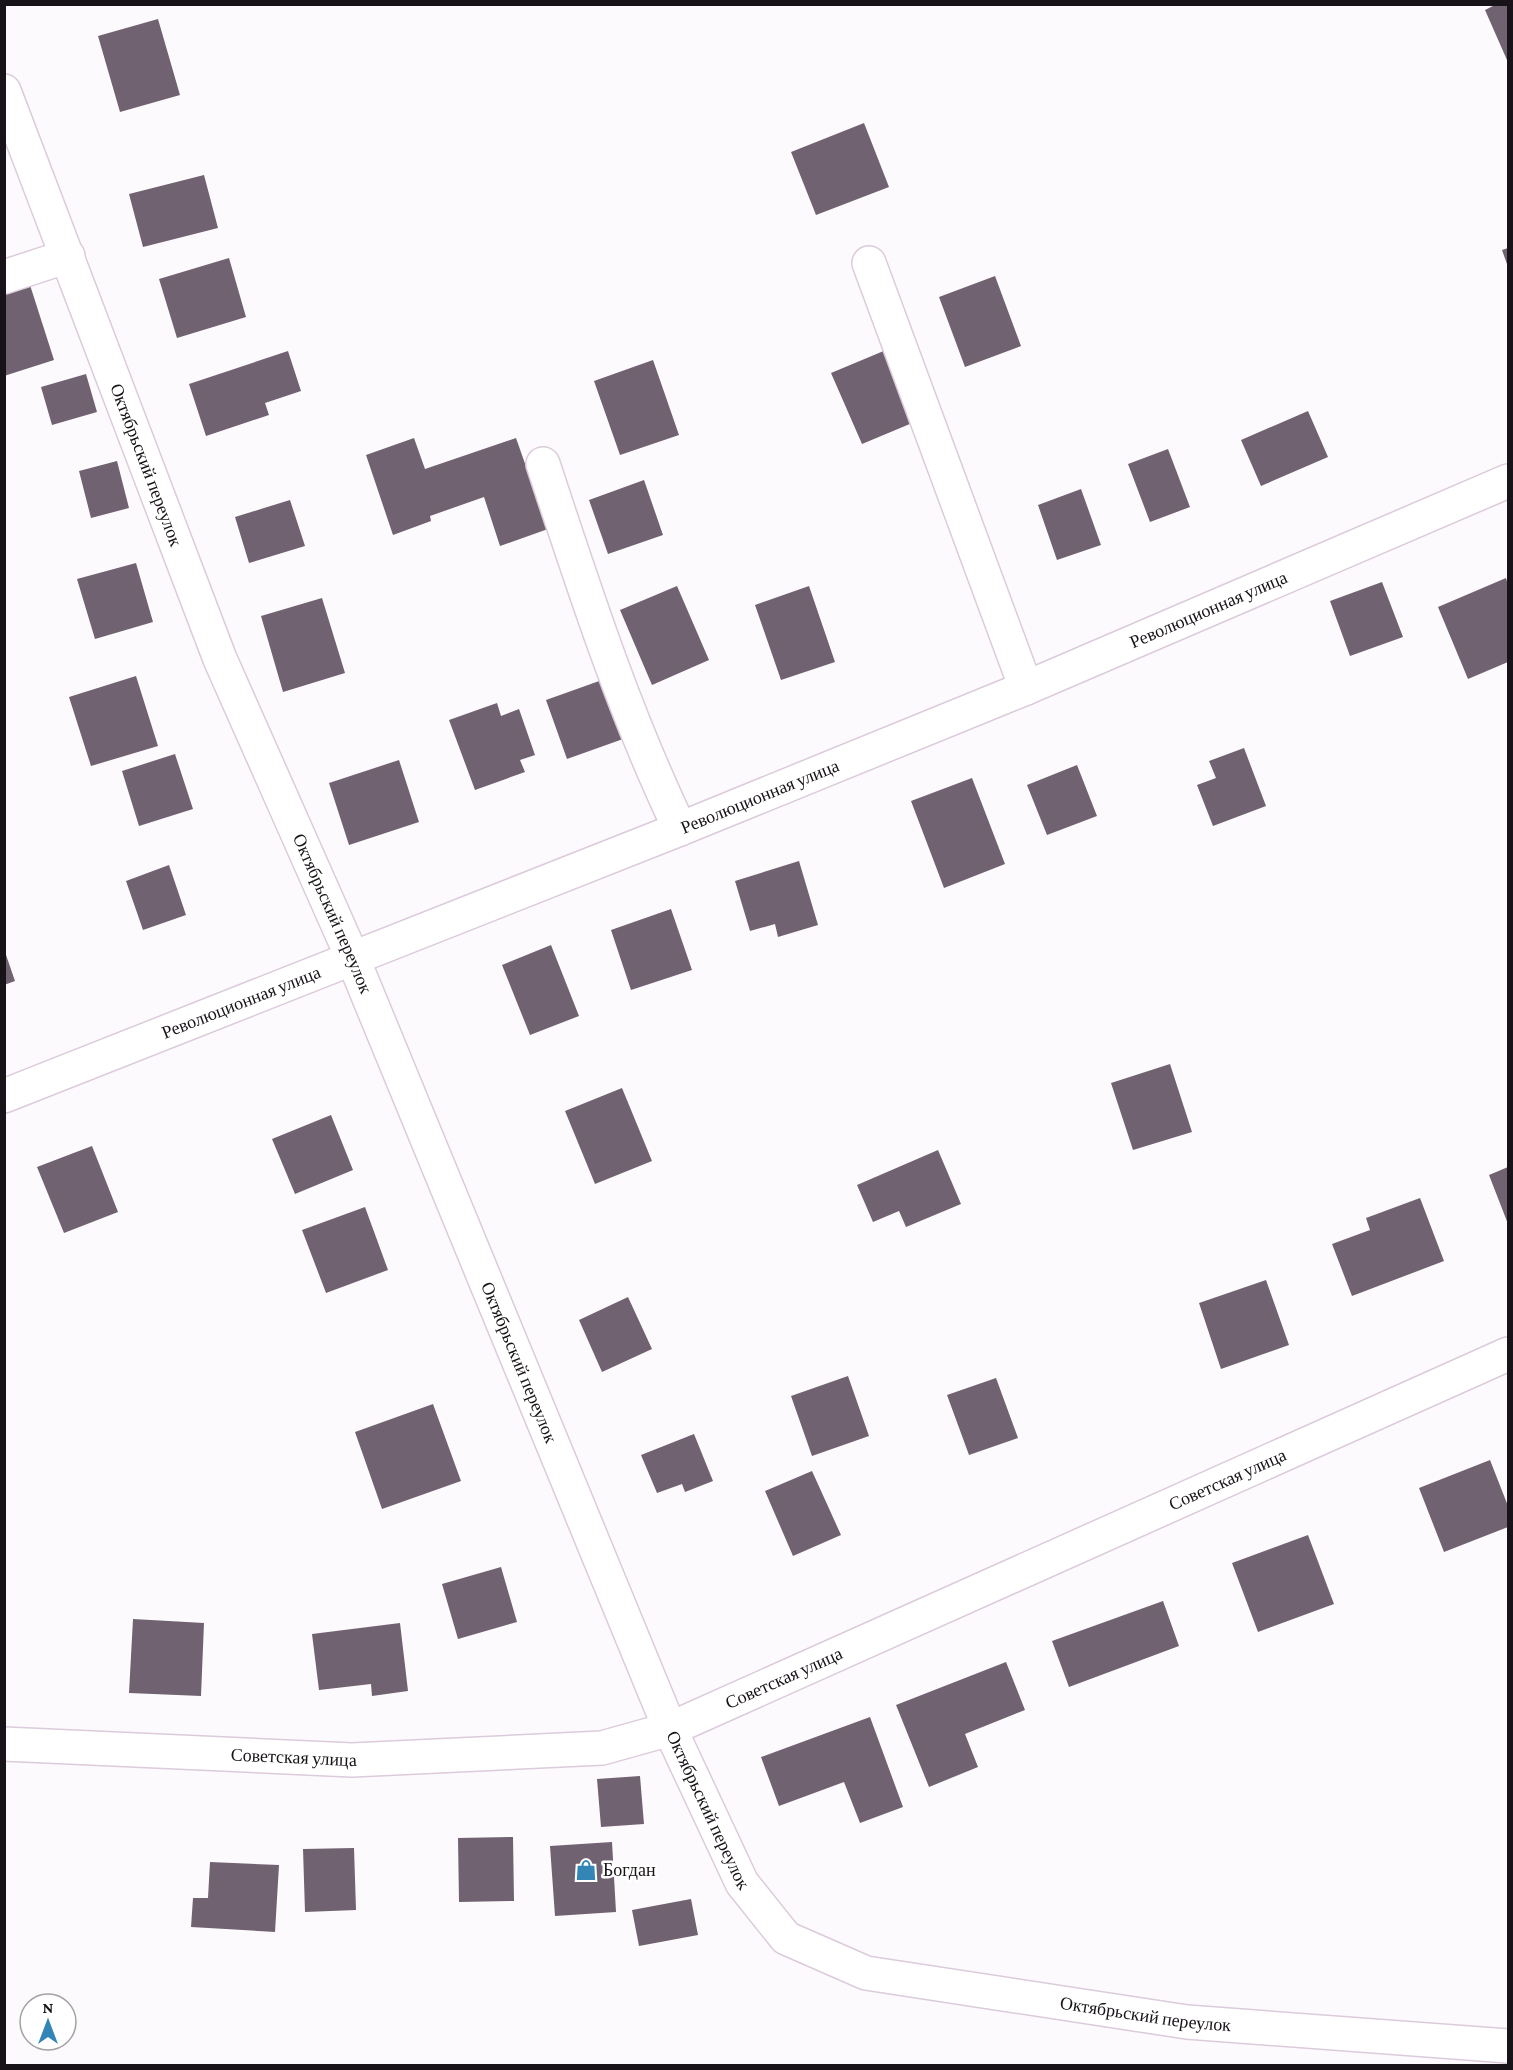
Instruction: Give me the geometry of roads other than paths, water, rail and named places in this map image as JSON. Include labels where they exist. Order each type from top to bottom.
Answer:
[{"type":"street","name":"Октябрьский переулок","points":[[4,91],[220,659],[353,959],[670,1729],[742,1883],[786,1938],[866,1973],[1187,2022],[1509,2046]]},
{"type":"street","points":[[4,277],[68,256]]},
{"type":"street","points":[[869,263],[1026,688]]},
{"type":"street","points":[[543,464],[606,655],[657,780],[680,829]]},
{"type":"street","name":"Революционная улица","points":[[4,1096],[680,829],[1026,688],[1509,481]]},
{"type":"street","name":"Советская улица","points":[[4,1744],[352,1760],[602,1748],[670,1729],[1509,1354]]},
{"type":"place","name":"Богдан","points":[[586,1870]]}]
